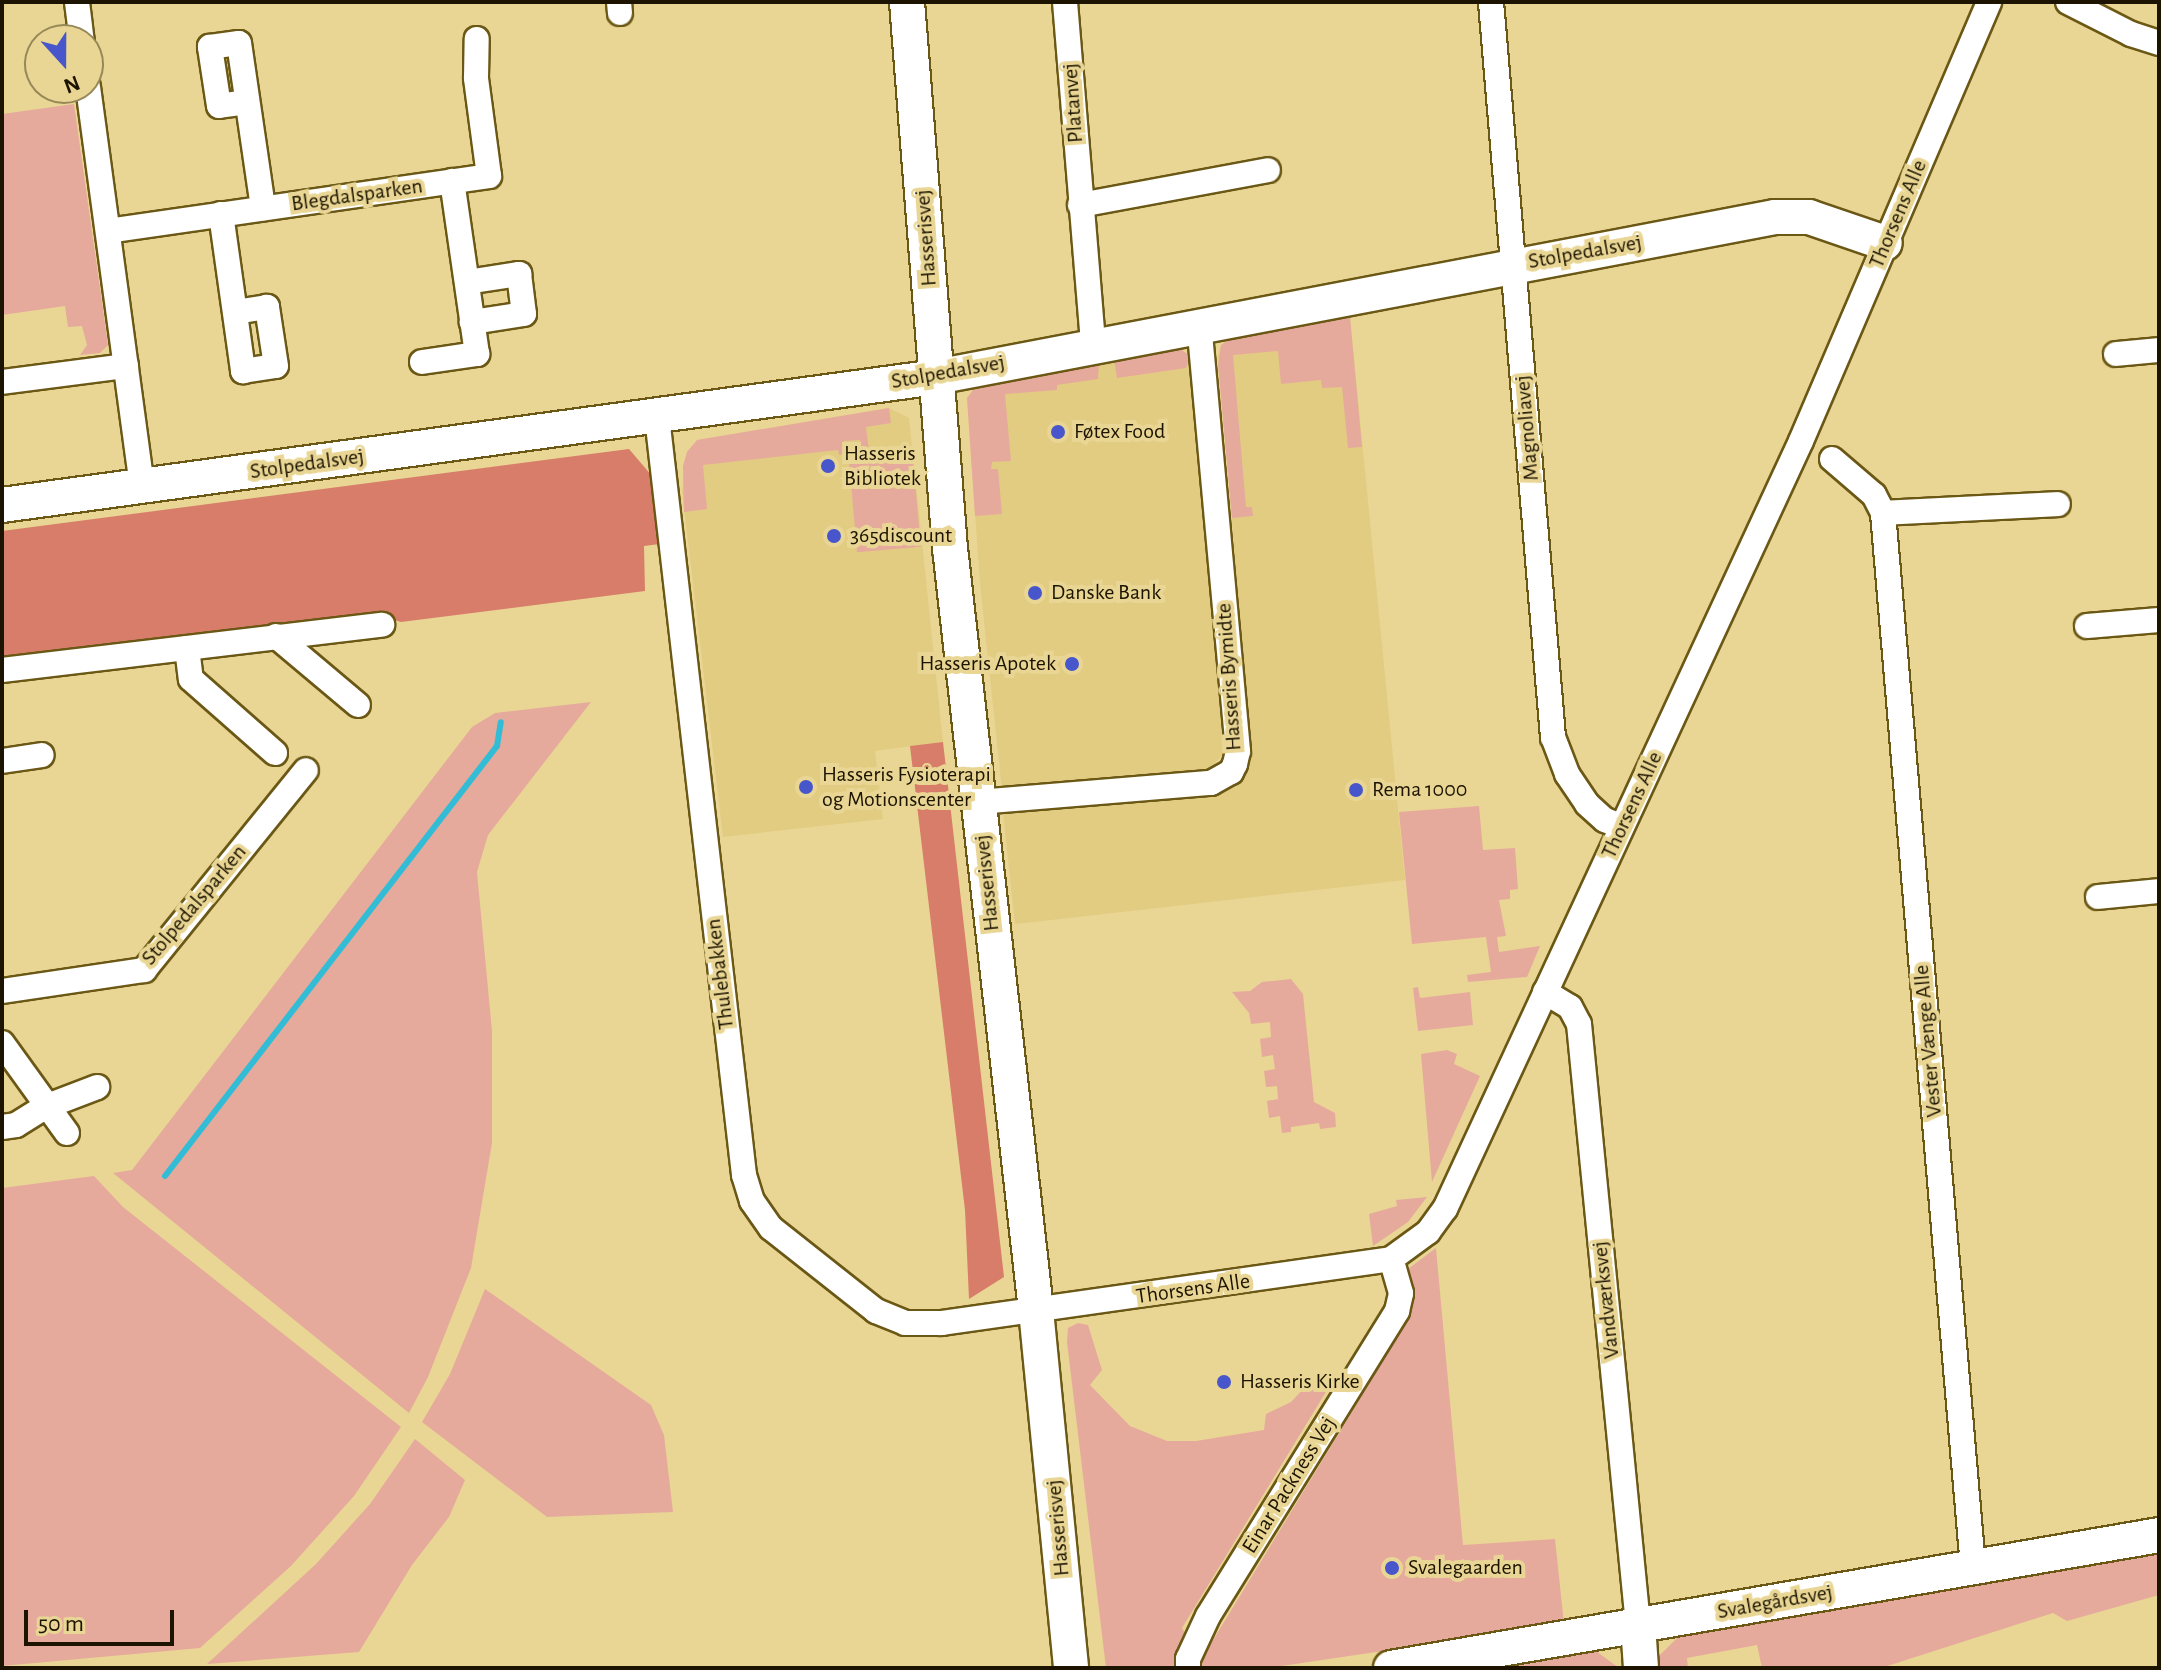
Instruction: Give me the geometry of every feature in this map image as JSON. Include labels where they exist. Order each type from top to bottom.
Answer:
[{"type":"street","points":[[77,2],[80,24]]},
{"type":"street","name":"Hasserisvej","points":[[907,2],[950,548],[1036,1310],[1071,1668]]},
{"type":"street","name":"Platanvej","points":[[1065,2],[1093,346]]},
{"type":"street","name":"Magnoliavej","points":[[1491,2],[1553,737],[1567,774],[1587,804],[1605,820],[1622,827]]},
{"type":"street","name":"Thorsens Alle","points":[[1036,1310],[1391,1259],[1428,1232],[1445,1209],[1801,441],[1989,2]]},
{"type":"street","points":[[2068,2],[2131,34],[2159,43]]},
{"type":"street","name":"Blegdalsparken","points":[[108,231],[489,176],[476,78],[477,39]]},
{"type":"street","name":"Blegdalsparken","points":[[247,102],[263,208]]},
{"type":"street","points":[[90,104],[142,485]]},
{"type":"street","points":[[1080,205],[1268,170]]},
{"type":"street","name":"Blegdalsparken","points":[[422,362],[477,354],[452,181]]},
{"type":"street","points":[[221,214],[235,312]]},
{"type":"street","name":"Stolpedalsvej","points":[[2,505],[936,377],[1775,217],[1809,217],[1885,243]]},
{"type":"street","points":[[467,282],[519,274],[524,314],[472,322]]},
{"type":"street","name":"Hasseris Bymidte","points":[[978,802],[1211,783],[1223,778],[1235,764],[1238,751],[1199,326]]},
{"type":"street","points":[[2116,354],[2159,350]]},
{"type":"street","points":[[2,382],[126,366]]},
{"type":"street","name":"Thulebakken","points":[[657,417],[744,1175],[752,1201],[771,1228],[890,1319],[942,1323],[1036,1310]]},
{"type":"street","points":[[1832,459],[1874,495],[1883,513],[2058,504]]},
{"type":"street","name":"Vester Vænge Alle","points":[[1883,513],[1973,1568]]},
{"type":"street","points":[[2087,626],[2159,620]]},
{"type":"street","points":[[2,670],[382,625]]},
{"type":"street","points":[[276,636],[358,705]]},
{"type":"street","points":[[187,648],[191,679],[275,753]]},
{"type":"street","points":[[2,761],[42,755]]},
{"type":"street","name":"Stolpedalsparken","points":[[2,991],[144,970],[306,770]]},
{"type":"street","points":[[2098,897],[2159,891]]},
{"type":"street","name":"Vandværksvej","points":[[1545,992],[1570,1007],[1579,1024],[1638,1625]]},
{"type":"street","points":[[2,1043],[45,1107],[67,1133]]},
{"type":"street","points":[[2,1127],[16,1125],[45,1107],[97,1087]]},
{"type":"street","name":"Einar Packness Vej","points":[[1188,1668],[1188,1659],[1208,1616],[1397,1311],[1401,1293],[1391,1259]]},
{"type":"street","name":"Svalegårdsvej","points":[[1391,1668],[2159,1535]]},
{"type":"street","points":[[1638,1625],[1641,1668]]},
{"type":"shaded area","points":[[74,104],[108,345],[100,353],[80,355],[87,345],[82,326],[68,327],[65,306],[2,315],[2,114]]},
{"type":"shaded area","points":[[1350,317],[1405,880],[1015,924],[1003,813],[1218,795],[1236,787],[1247,773],[1251,749],[1218,355],[1221,345],[1230,339]]},
{"type":"shaded area","points":[[1350,317],[1362,447],[1348,448],[1342,387],[1322,388],[1321,380],[1281,384],[1278,351],[1233,355],[1246,507],[1252,507],[1253,516],[1232,518],[1218,365],[1221,345],[1230,339]]},
{"type":"shaded area","points":[[1179,348],[1190,356],[1224,753],[1209,770],[1002,790],[980,584],[967,398],[976,386]]},
{"type":"shaded area","points":[[1179,348],[1190,356],[1186,368],[1117,378],[1114,360]]},
{"type":"shaded area","points":[[1099,363],[1098,379],[1057,385],[1057,390],[1005,394],[1011,461],[992,462],[991,469],[998,469],[1002,514],[975,516],[967,398],[976,386]]},
{"type":"shaded area","points":[[889,408],[909,418],[943,742],[875,751],[883,819],[723,837],[682,491],[687,452],[697,440]]},
{"type":"shaded area","points":[[889,408],[891,423],[866,427],[869,451],[862,452],[860,440],[844,441],[845,454],[839,455],[838,450],[703,465],[707,509],[684,512],[683,466],[687,452],[697,440]]},
{"type":"shaded area","points":[[629,449],[652,476],[660,544],[644,546],[645,591],[401,622],[377,615],[2,661],[2,531]]},
{"type":"shaded area","points":[[913,458],[921,547],[857,552],[849,464]]},
{"type":"shaded area","points":[[591,702],[488,835],[477,872],[492,1031],[492,1143],[471,1268],[428,1377],[409,1413],[113,1173],[132,1170],[472,727],[495,713]]},
{"type":"shaded area","points":[[943,742],[1004,1277],[969,1299],[965,1210],[910,746]]},
{"type":"shaded area","points":[[1479,806],[1483,850],[1515,848],[1518,889],[1510,890],[1510,899],[1499,900],[1506,936],[1497,937],[1499,952],[1540,946],[1527,977],[1468,982],[1467,975],[1491,972],[1486,937],[1412,944],[1399,812]]},
{"type":"shaded area","points":[[1291,979],[1303,994],[1314,1102],[1335,1113],[1336,1127],[1320,1129],[1319,1123],[1291,1127],[1291,1132],[1282,1133],[1280,1116],[1269,1118],[1267,1101],[1278,1099],[1277,1086],[1266,1087],[1264,1071],[1275,1069],[1273,1055],[1262,1057],[1260,1039],[1271,1037],[1270,1022],[1251,1024],[1249,1013],[1232,992],[1250,991],[1262,982]]},
{"type":"shaded area","points":[[1418,987],[1420,998],[1470,992],[1473,1025],[1418,1031],[1413,988]]},
{"type":"shaded area","points":[[1447,1050],[1457,1054],[1454,1064],[1480,1076],[1432,1182],[1421,1054]]},
{"type":"shaded area","points":[[94,1176],[123,1207],[401,1427],[354,1496],[291,1566],[200,1648],[2,1666],[2,1188]]},
{"type":"shaded area","points":[[1427,1197],[1408,1222],[1373,1246],[1369,1214],[1397,1206],[1396,1200]]},
{"type":"shaded area","points":[[1436,1248],[1463,1545],[1555,1539],[1564,1624],[1269,1668],[1196,1668],[1403,1328],[1407,1309],[1404,1272]]},
{"type":"shaded area","points":[[485,1289],[651,1405],[664,1435],[673,1512],[547,1517],[422,1422],[450,1374]]},
{"type":"shaded area","points":[[1078,1323],[1088,1325],[1102,1370],[1090,1385],[1130,1426],[1167,1441],[1196,1441],[1264,1430],[1266,1414],[1291,1402],[1317,1374],[1332,1382],[1182,1628],[1190,1640],[1180,1668],[1106,1668],[1067,1342],[1068,1328]]},
{"type":"shaded area","points":[[415,1439],[465,1480],[449,1517],[412,1565],[359,1652],[207,1664],[316,1564],[370,1504]]},
{"type":"shaded area","points":[[2159,1552],[2159,1595],[2067,1621],[2053,1613],[1881,1668],[1762,1668],[1757,1645],[1687,1658],[1688,1668],[1660,1668],[1659,1656],[1678,1637]]},
{"type":"shaded area","points":[[1596,1651],[1619,1668],[1506,1668]]},
{"type":"waterway","points":[[165,1176],[497,746],[501,722]]},
{"type":"place","name":"Føtex Food","points":[[1058,432]]},
{"type":"place","name":"Hasseris Bibliotek","points":[[828,466]]},
{"type":"place","name":"365discount","points":[[834,536]]},
{"type":"place","name":"Danske Bank","points":[[1035,593]]},
{"type":"place","name":"Hasseris Apotek","points":[[1072,664]]},
{"type":"place","name":"Hasseris Fysioterapi og Motionscenter","points":[[806,787]]},
{"type":"place","name":"Rema 1000","points":[[1356,790]]},
{"type":"place","name":"Hasseris Kirke","points":[[1224,1382]]},
{"type":"place","name":"Svalegaarden","points":[[1392,1568]]}]
